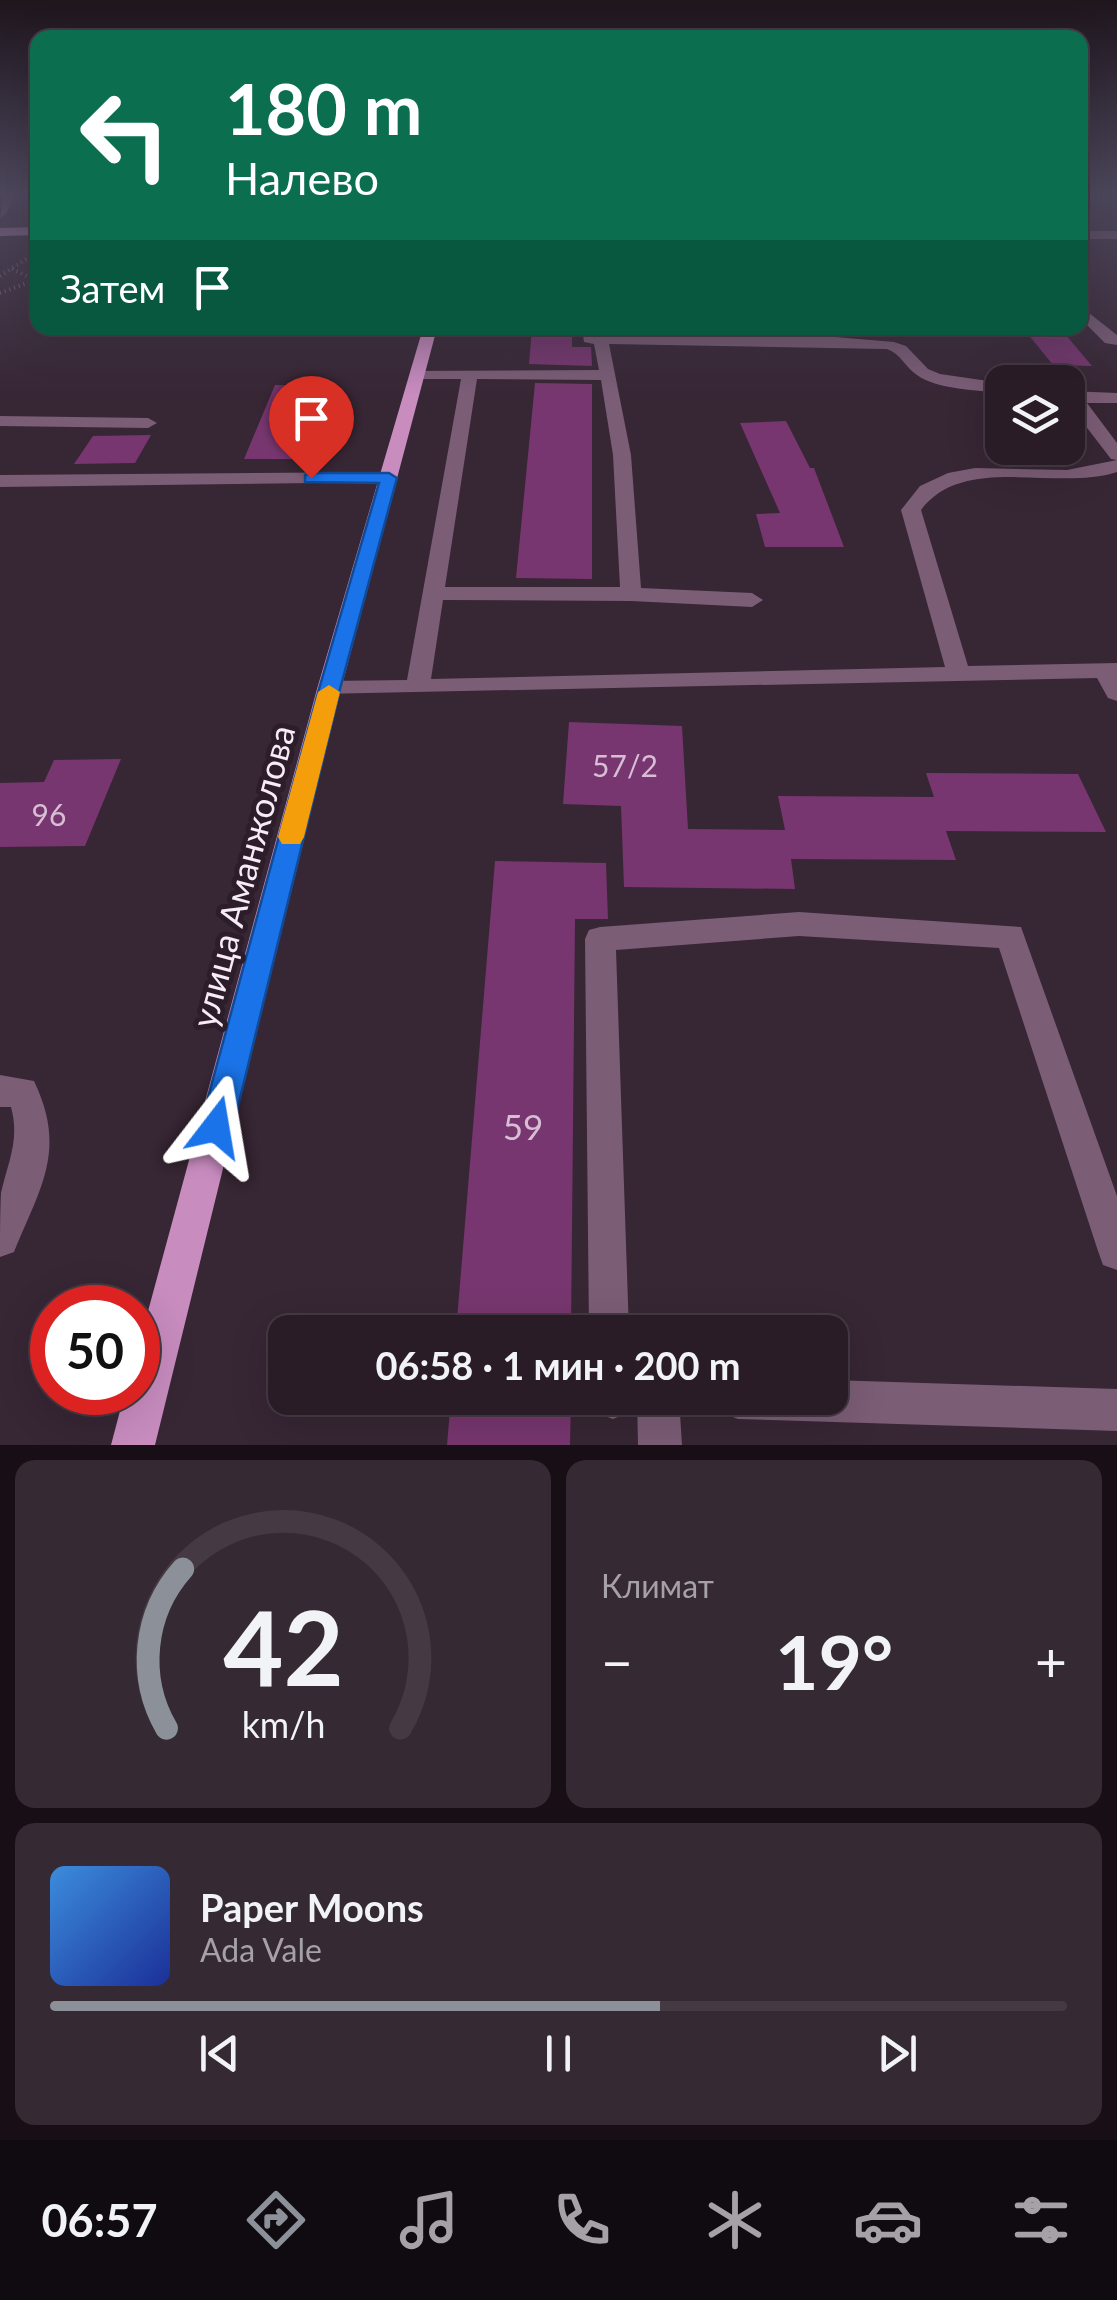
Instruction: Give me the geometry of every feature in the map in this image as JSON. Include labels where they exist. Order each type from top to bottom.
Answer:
[{"type":"main road","name":"улица Аманжолова","points":[[133,1445],[330,689],[428,335]]},
{"type":"street","points":[[1088,318],[1110,340],[1117,340]]},
{"type":"street","points":[[595,335],[608,375],[622,455],[631,594]]},
{"type":"street","points":[[831,335],[901,349],[922,372],[985,385]]},
{"type":"street","points":[[416,374],[608,375]]},
{"type":"street","points":[[418,686],[470,374]]},
{"type":"street","points":[[1085,397],[1117,398]]},
{"type":"street","points":[[1085,416],[1117,455]]},
{"type":"street","points":[[0,421],[148,423]]},
{"type":"street","points":[[958,674],[911,510],[918,494],[954,477],[1084,472],[1117,466]]},
{"type":"street","points":[[0,480],[389,478]]},
{"type":"street","points":[[434,593],[631,594],[752,600]]},
{"type":"street","points":[[330,689],[958,674],[1113,678]]},
{"type":"street","points":[[609,1315],[600,939],[799,924],[1010,936],[1117,1252]]},
{"type":"street","points":[[0,1092],[22,1092],[33,1110],[35,1151],[0,1238]]},
{"type":"street","points":[[848,1401],[1117,1410]]},
{"type":"street","points":[[659,1415],[660,1445]]},
{"type":"path","points":[[0,276],[23,261]]},
{"type":"path","points":[[11,269],[30,277]]},
{"type":"path","points":[[2,291],[30,282]]},
{"type":"building","points":[[531,335],[572,335],[572,347],[591,347],[592,366],[529,364]]},
{"type":"building","points":[[1029,335],[1066,335],[1092,366],[1053,365]]},
{"type":"building","points":[[535,383],[592,384],[592,579],[516,578]]},
{"type":"building","points":[[275,385],[317,386],[295,429],[308,428],[297,459],[244,459]]},
{"type":"building","points":[[786,421],[810,468],[814,468],[844,547],[765,547],[756,514],[780,513],[740,423]]},
{"type":"building","points":[[151,435],[135,463],[74,464],[93,436]]},
{"type":"building","points":[[569,722],[682,726],[688,829],[785,830],[778,796],[934,797],[926,773],[1078,774],[1106,832],[946,831],[956,860],[791,859],[795,889],[624,887],[621,806],[563,804]]},
{"type":"building","points":[[121,759],[85,846],[0,847],[0,783],[44,782],[54,760]]},
{"type":"building","points":[[495,861],[606,863],[608,919],[575,919],[571,1315],[457,1315]]},
{"type":"building","points":[[450,1415],[571,1415],[570,1445],[447,1445]]},
{"type":"slow traffic","points":[[291,837],[329,692]]},
{"type":"route","points":[[216,1127],[389,478],[311,478]]}]
